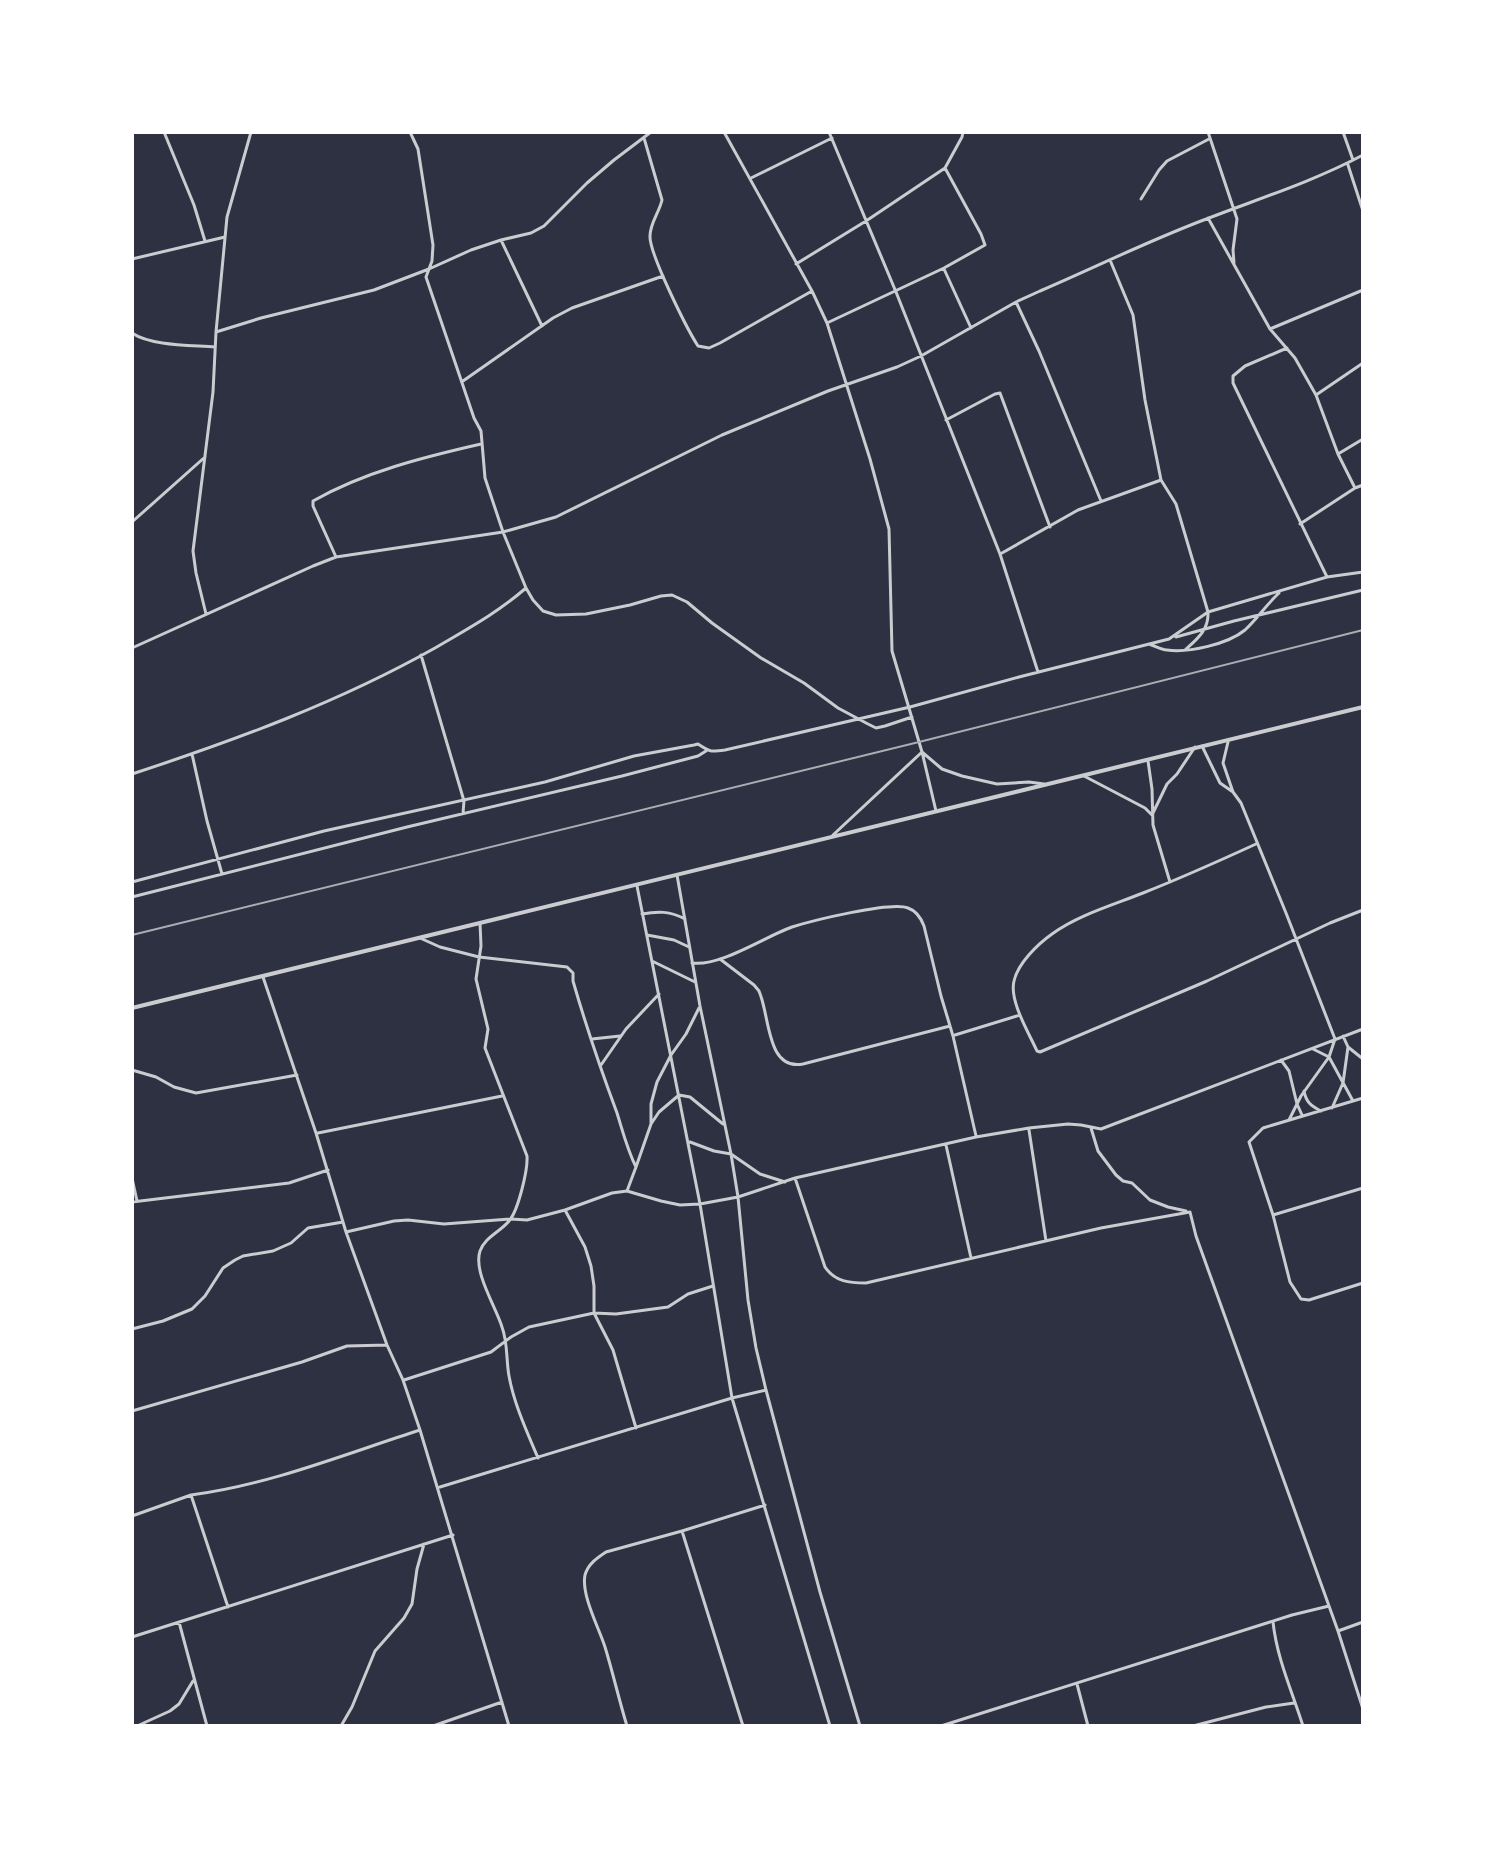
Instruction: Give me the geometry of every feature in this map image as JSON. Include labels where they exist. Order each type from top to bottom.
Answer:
[{"type":"street","points":[[164,132],[205,241]]},
{"type":"street","points":[[206,614],[193,551],[213,392],[225,237],[231,202],[251,132]]},
{"type":"street","points":[[410,132],[418,149],[434,253],[426,277],[481,431],[485,478],[503,532],[533,600],[543,611],[556,615],[606,611],[672,595],[687,602],[761,658],[804,683],[838,708],[876,728],[912,717]]},
{"type":"street","points":[[216,332],[374,290],[471,250],[531,233],[544,226],[587,183],[651,132]]},
{"type":"street","points":[[724,132],[827,323],[870,459],[889,529],[892,651],[910,707],[936,811]]},
{"type":"street","points":[[829,132],[1000,554],[1038,672]]},
{"type":"street","points":[[796,264],[945,168],[963,132]]},
{"type":"street","points":[[1208,132],[1237,219],[1234,267]]},
{"type":"street","points":[[1343,132],[1353,160]]},
{"type":"street","points":[[644,138],[662,200],[651,227],[650,243],[698,346],[709,348],[720,343],[812,291]]},
{"type":"street","points":[[751,178],[832,138]]},
{"type":"street","points":[[1141,199],[1167,161],[1209,139]]},
{"type":"street","points":[[132,648],[336,557],[503,532],[556,517],[722,435],[921,356],[1016,302],[1208,218],[1266,198],[1363,155]]},
{"type":"street","points":[[1347,164],[1363,211]]},
{"type":"street","points":[[827,323],[896,292],[985,245],[945,168]]},
{"type":"street","points":[[1208,218],[1270,329],[1295,358],[1316,395],[1338,454],[1355,488]]},
{"type":"street","points":[[132,259],[225,237]]},
{"type":"street","points":[[501,240],[542,326]]},
{"type":"street","points":[[1110,260],[1133,315],[1161,480],[1176,504],[1208,612],[1206,629],[1185,650]]},
{"type":"street","points":[[944,268],[971,328]]},
{"type":"street","points":[[462,382],[572,308],[663,276]]},
{"type":"street","points":[[1270,329],[1363,290]]},
{"type":"street","points":[[1016,302],[1101,501]]},
{"type":"street","points":[[132,333],[139,338],[158,342],[215,347]]},
{"type":"street","points":[[132,340],[139,338]]},
{"type":"street","points":[[1287,348],[1245,366],[1233,376],[1239,397],[1327,577]]},
{"type":"street","points":[[1316,395],[1363,363]]},
{"type":"street","points":[[946,420],[1000,393],[1050,527]]},
{"type":"street","points":[[1338,454],[1363,439]]},
{"type":"street","points":[[336,557],[313,501],[356,480],[447,451],[481,444]]},
{"type":"street","points":[[132,522],[205,457]]},
{"type":"street","points":[[1000,554],[1078,510],[1161,480]]},
{"type":"street","points":[[1300,524],[1363,485]]},
{"type":"street","points":[[1169,639],[1208,612],[1327,577],[1363,572]]},
{"type":"street","points":[[132,774],[225,744],[352,691],[499,611],[526,588]]},
{"type":"street","points":[[1149,644],[1164,651],[1185,650],[1232,640],[1248,628],[1283,590]]},
{"type":"street","points":[[132,882],[324,831],[545,782],[634,756],[698,744],[706,751],[725,750],[910,707],[1363,590]]},
{"type":"street","points":[[421,655],[464,801],[463,813]]},
{"type":"street","points":[[132,1008],[1363,707]]},
{"type":"street","points":[[1228,739],[1223,763],[1233,792],[1241,803],[1335,1039],[1329,1057],[1304,1091],[1289,1120]]},
{"type":"street","points":[[1202,746],[1220,783],[1233,792]]},
{"type":"street","points":[[1152,815],[1167,784],[1195,747]]},
{"type":"street","points":[[132,897],[622,776],[698,756],[706,751]]},
{"type":"street","points":[[922,752],[942,769],[962,776],[997,784],[1045,784]]},
{"type":"street","points":[[831,838],[922,752]]},
{"type":"street","points":[[192,754],[222,874]]},
{"type":"street","points":[[1148,759],[1153,825],[1170,882]]},
{"type":"street","points":[[1082,775],[1145,808],[1152,815]]},
{"type":"street","points":[[1256,844],[1082,918],[1054,933],[1037,947],[1023,964],[1014,981],[1013,992],[1037,1051],[1207,981],[1363,910]]},
{"type":"street","points":[[677,875],[731,1154],[748,1300],[766,1390],[827,1617],[860,1726]]},
{"type":"street","points":[[637,886],[700,1204],[732,1398],[830,1726]]},
{"type":"street","points":[[692,963],[702,964],[720,959],[793,927],[879,908],[906,906],[921,917],[924,926],[976,1137]]},
{"type":"street","points":[[642,914],[668,912],[686,920]]},
{"type":"street","points":[[480,923],[476,979],[488,1029],[485,1048],[527,1156],[527,1172],[511,1219],[485,1241],[480,1251],[480,1271],[502,1327],[509,1379],[538,1458]]},
{"type":"street","points":[[647,935],[690,947]]},
{"type":"street","points":[[420,938],[440,947],[479,957],[567,967],[573,973],[599,1067],[636,1167]]},
{"type":"street","points":[[720,959],[759,991],[775,1051],[789,1064],[803,1064],[950,1026]]},
{"type":"street","points":[[652,961],[696,982]]},
{"type":"street","points":[[263,977],[346,1232],[420,1430],[509,1726]]},
{"type":"street","points":[[599,1067],[620,1036],[659,994]]},
{"type":"street","points":[[627,1191],[651,1124],[654,1091],[700,1006]]},
{"type":"street","points":[[953,1036],[1020,1015]]},
{"type":"street","points":[[346,1232],[408,1220],[444,1224],[527,1220],[627,1191],[680,1205],[700,1204],[738,1197],[795,1178],[976,1137],[1068,1124],[1096,1129],[1363,1029]]},
{"type":"street","points":[[590,1039],[620,1036]]},
{"type":"street","points":[[1343,1036],[1348,1047],[1363,1059]]},
{"type":"street","points":[[1332,1108],[1343,1083],[1348,1047]]},
{"type":"street","points":[[1312,1048],[1329,1057],[1353,1101]]},
{"type":"street","points":[[1281,1060],[1289,1071],[1303,1116]]},
{"type":"street","points":[[132,1070],[196,1093],[297,1075]]},
{"type":"street","points":[[1304,1091],[1310,1105],[1321,1111]]},
{"type":"street","points":[[679,1095],[690,1097],[725,1126]]},
{"type":"street","points":[[651,1124],[659,1112],[679,1095]]},
{"type":"street","points":[[316,1133],[502,1096]]},
{"type":"street","points":[[1363,1098],[1263,1128],[1249,1142],[1273,1215],[1290,1282],[1301,1299],[1309,1300],[1363,1283]]},
{"type":"street","points":[[1090,1127],[1098,1151],[1123,1181],[1142,1190],[1150,1200],[1190,1212]]},
{"type":"street","points":[[1029,1128],[1046,1241]]},
{"type":"street","points":[[688,1142],[731,1154],[760,1174],[785,1182]]},
{"type":"street","points":[[946,1145],[971,1258]]},
{"type":"street","points":[[132,1178],[134,1202],[289,1183],[328,1170]]},
{"type":"street","points":[[795,1178],[829,1273],[843,1281],[866,1283],[1101,1228],[1190,1212]]},
{"type":"street","points":[[1273,1215],[1363,1188]]},
{"type":"street","points":[[565,1210],[585,1247],[594,1286],[594,1313],[618,1364],[636,1428]]},
{"type":"street","points":[[1190,1212],[1363,1709]]},
{"type":"street","points":[[132,1329],[192,1309],[205,1296],[223,1268],[235,1260],[273,1251],[291,1243],[308,1228],[343,1222]]},
{"type":"street","points":[[403,1380],[491,1352],[529,1327],[594,1313],[616,1314],[668,1307],[688,1294],[713,1286]]},
{"type":"street","points":[[132,1411],[347,1346],[387,1345]]},
{"type":"street","points":[[438,1487],[766,1390]]},
{"type":"street","points":[[132,1516],[191,1495],[284,1475],[420,1430]]},
{"type":"street","points":[[191,1495],[228,1607]]},
{"type":"street","points":[[627,1726],[606,1650],[590,1608],[585,1588],[586,1575],[596,1559],[606,1552],[765,1505]]},
{"type":"street","points":[[682,1531],[743,1726]]},
{"type":"street","points":[[132,1637],[453,1535]]},
{"type":"street","points":[[341,1726],[375,1651],[412,1604],[424,1544]]},
{"type":"street","points":[[941,1726],[1329,1606]]},
{"type":"street","points":[[179,1622],[207,1726]]},
{"type":"street","points":[[1273,1622],[1277,1651],[1303,1726]]},
{"type":"street","points":[[1338,1631],[1363,1622]]},
{"type":"street","points":[[137,1726],[179,1704],[193,1681]]},
{"type":"street","points":[[1077,1684],[1088,1726]]},
{"type":"street","points":[[433,1726],[502,1702]]},
{"type":"street","points":[[1193,1726],[1266,1707],[1296,1703]]},
{"type":"street","points":[[947,1726],[952,1722]]},
{"type":"railway","points":[[132,935],[1363,630]]}]
